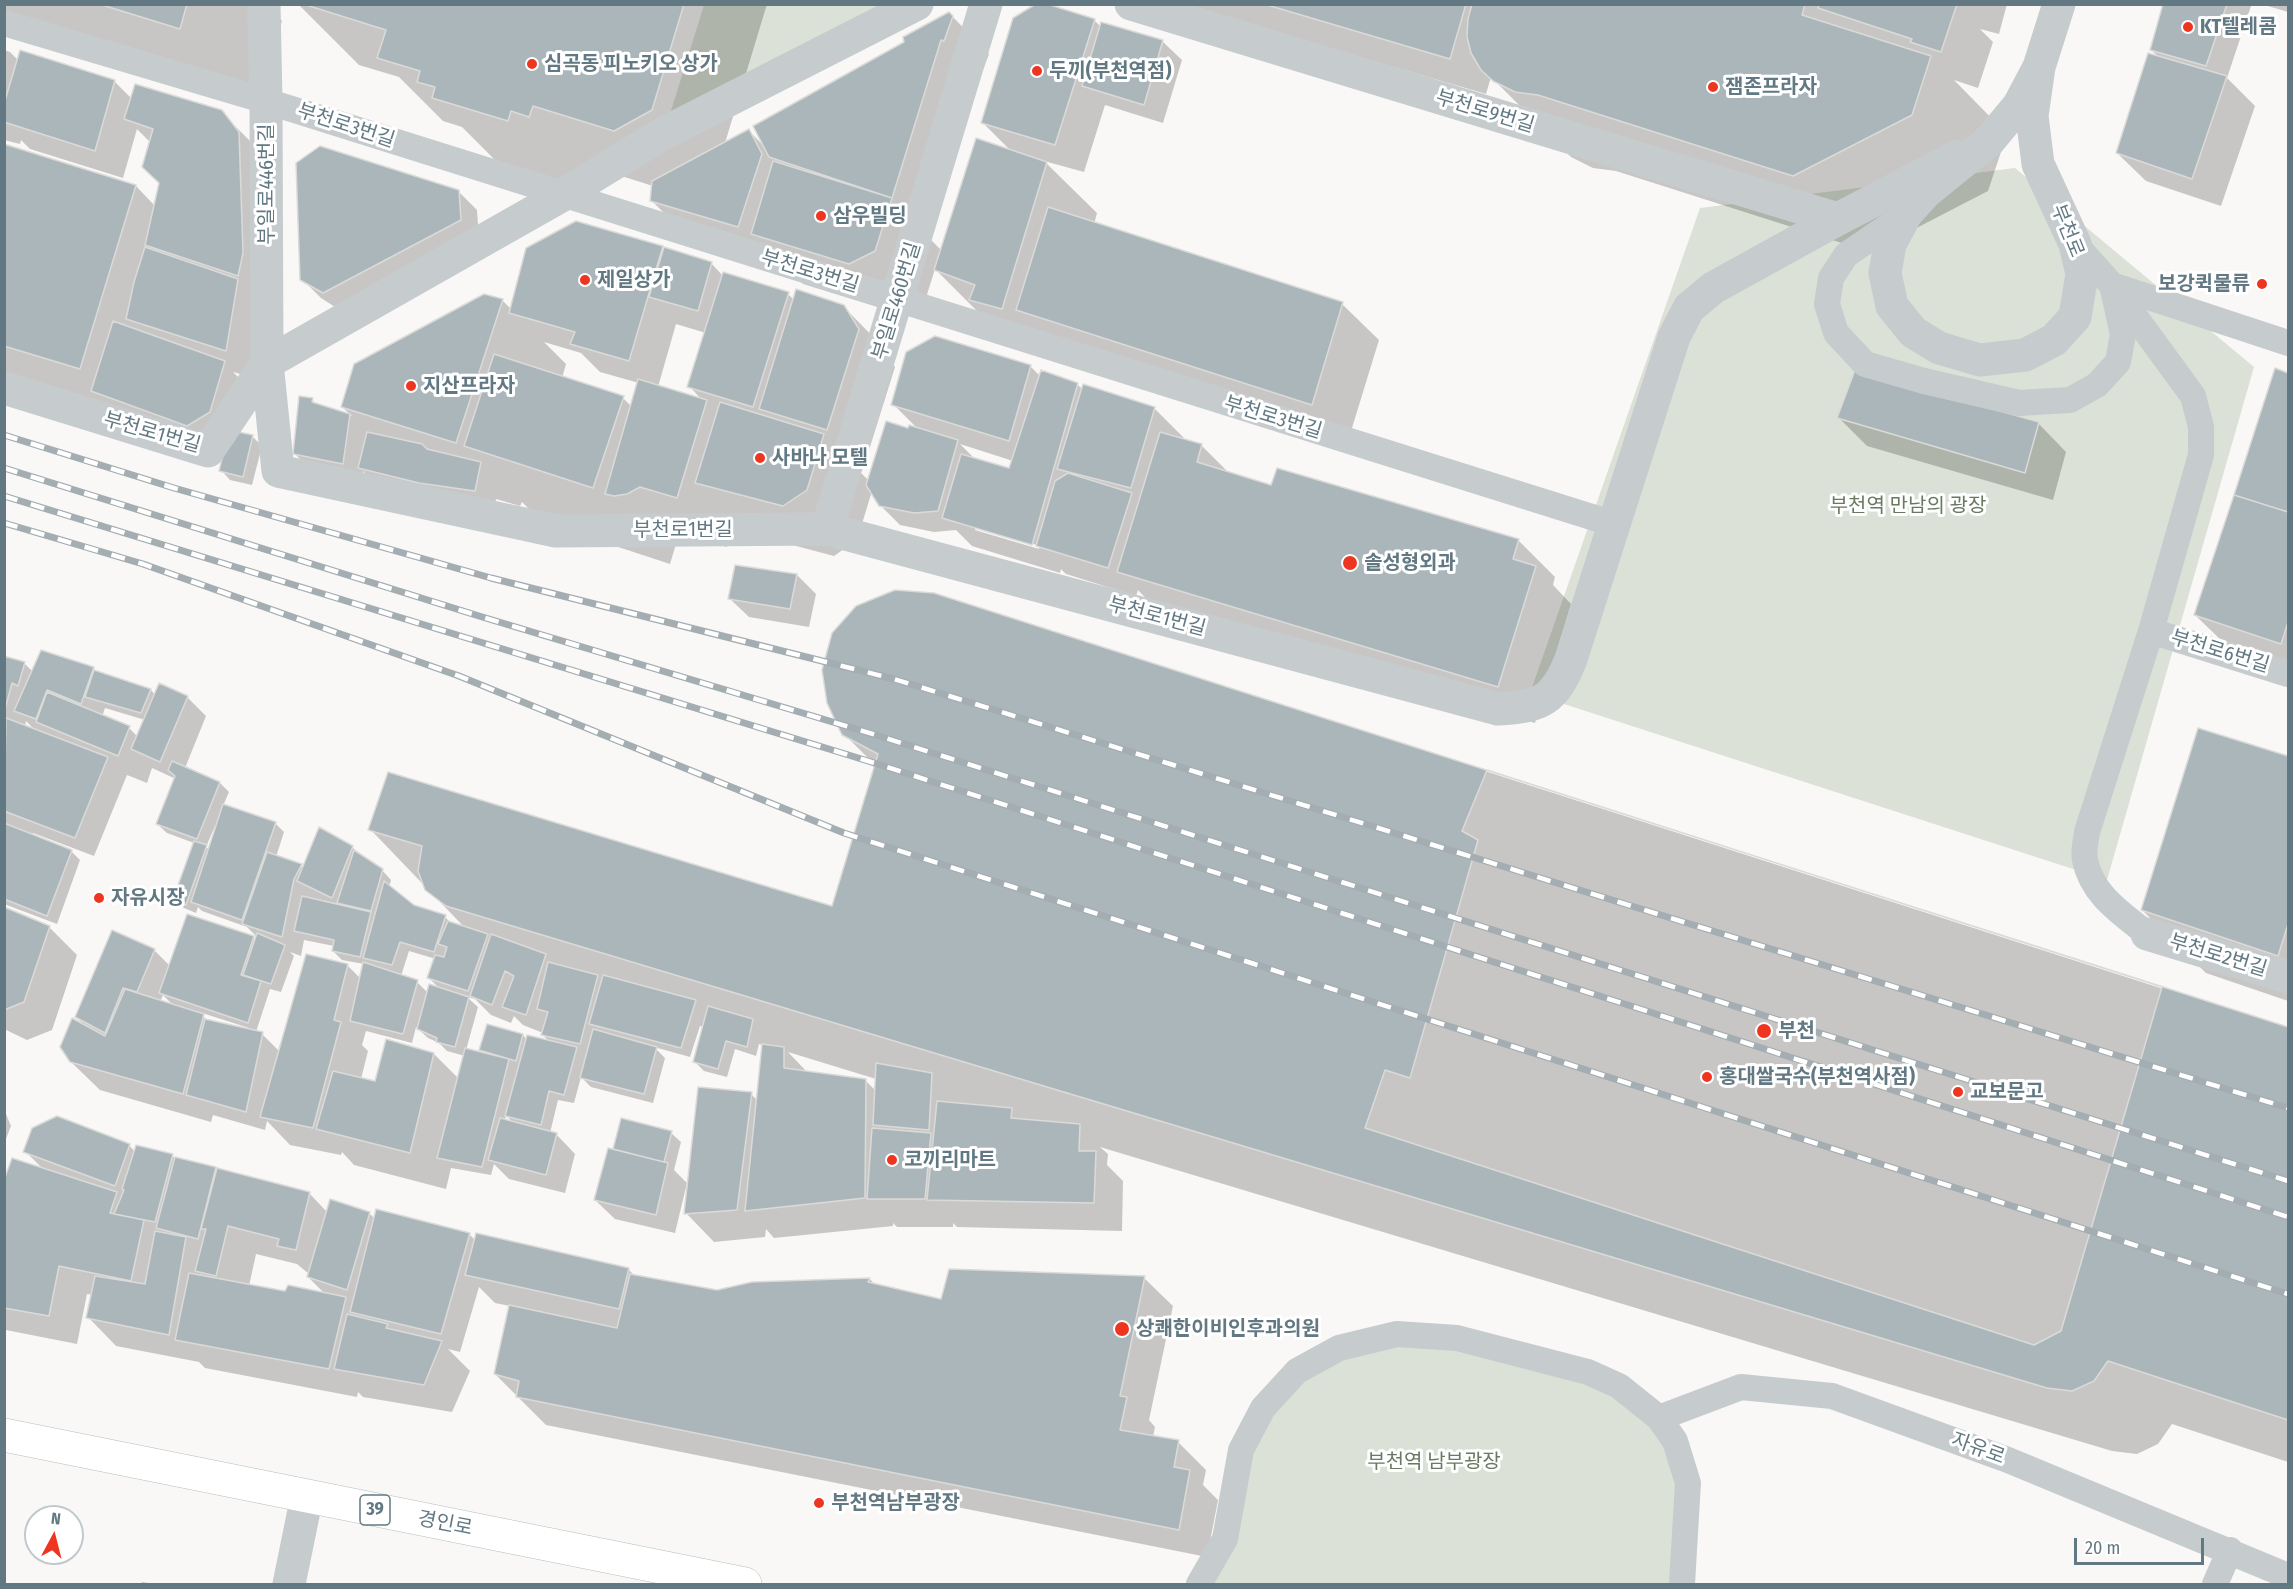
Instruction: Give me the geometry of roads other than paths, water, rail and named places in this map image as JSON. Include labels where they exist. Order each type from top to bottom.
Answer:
[{"type":"main road","name":"경인로","points":[[4,1435],[745,1584]]},
{"type":"street","name":"부일로446번길","points":[[264,4],[267,363]]},
{"type":"street","points":[[267,363],[563,195],[664,133],[918,4]]},
{"type":"street","name":"부일로460번길","points":[[827,529],[986,4]]},
{"type":"street","name":"부천로9번길","points":[[1131,4],[1838,219]]},
{"type":"street","name":"부천로","points":[[2039,67],[2019,105],[1989,141],[1926,192],[1906,214],[1890,244],[1885,273],[1892,306],[1913,332],[1940,348],[1980,360],[2025,355],[2054,340],[2075,317],[2082,274],[2075,244],[2038,164],[2032,116],[2039,67],[2059,4]]},
{"type":"street","points":[[1614,525],[1674,337],[1689,308],[1713,288],[1838,219],[1989,141]]},
{"type":"street","name":"부천로1번길","points":[[4,388],[208,451],[267,363]]},
{"type":"street","name":"부천로1번길","points":[[267,363],[278,471],[556,531],[827,529],[1498,709],[1538,704],[1562,681],[1614,525]]},
{"type":"street","name":"부천로2번길","points":[[2147,934],[2289,977]]},
{"type":"street","points":[[289,1584],[307,1496]]},
{"type":"lane","name":"부천로3번길","points":[[4,22],[266,101],[1614,525]]},
{"type":"lane","points":[[1906,214],[1846,255],[1831,278],[1827,304],[1836,333],[1865,364],[1924,381],[2019,403],[2070,400],[2097,385],[2118,362],[2123,334],[2112,285]]},
{"type":"lane","points":[[2075,244],[2112,285],[2193,396],[2201,427],[2201,455],[2151,631],[2087,832],[2085,858],[2093,885],[2108,903],[2147,934]]},
{"type":"lane","points":[[2112,285],[2289,342]]},
{"type":"lane","name":"부천로6번길","points":[[2151,631],[2289,674]]},
{"type":"lane","points":[[1199,1584],[1224,1539],[1241,1450],[1263,1408],[1297,1371],[1339,1347],[1397,1334],[1457,1338],[1594,1374],[1619,1386],[1659,1418],[1675,1441],[1688,1483],[1682,1584]]},
{"type":"lane","name":"자유로","points":[[1659,1418],[1741,1387],[1832,1396],[2008,1460],[2289,1576]]},
{"type":"lane","points":[[2215,1584],[2230,1551]]},
{"type":"railway","points":[[4,435],[174,488],[491,578],[894,679],[2288,1108]]},
{"type":"railway","points":[[4,468],[479,616],[876,735],[2288,1181]]},
{"type":"railway","points":[[4,496],[868,761],[2288,1217]]},
{"type":"railway","points":[[4,523],[143,564],[459,676],[844,833],[2288,1294]]},
{"type":"place","name":"KT텔레콤","points":[[2188,27]]},
{"type":"place","name":"심곡동 피노키오 상가","points":[[532,64]]},
{"type":"place","name":"두끼(부천역점)","points":[[1037,71]]},
{"type":"place","name":"잼존프라자","points":[[1713,87]]},
{"type":"place","name":"삼우빌딩","points":[[821,216]]},
{"type":"place","name":"제일상가","points":[[585,280]]},
{"type":"place","name":"보강퀵물류","points":[[2262,284]]},
{"type":"place","name":"지산프라자","points":[[411,386]]},
{"type":"place","name":"사바나 모텔","points":[[760,458]]},
{"type":"place","name":"솔성형외과","points":[[1350,563]]},
{"type":"place","name":"자유시장","points":[[99,898]]},
{"type":"place","name":"부천","points":[[1764,1031]]},
{"type":"place","name":"홍대쌀국수(부천역사점)","points":[[1707,1077]]},
{"type":"place","name":"교보문고","points":[[1958,1092]]},
{"type":"place","name":"코끼리마트","points":[[892,1160]]},
{"type":"place","name":"상쾌한이비인후과의원","points":[[1122,1329]]},
{"type":"place","name":"부천역남부광장","points":[[819,1503]]},
{"type":"park label","name":"부천역 만남의 광장","points":[[1908,506]]},
{"type":"park label","name":"부천역 남부광장","points":[[1434,1462]]}]
